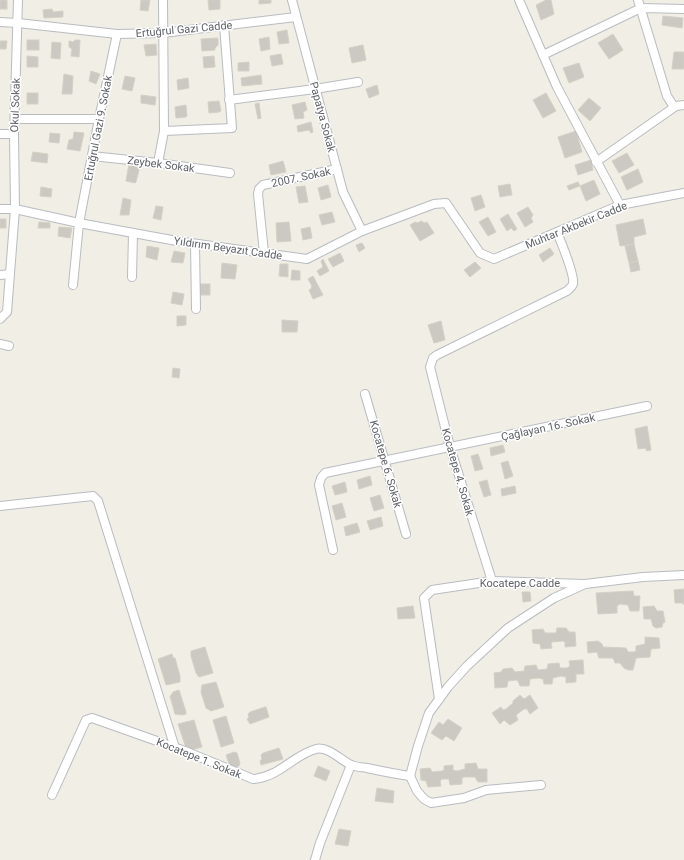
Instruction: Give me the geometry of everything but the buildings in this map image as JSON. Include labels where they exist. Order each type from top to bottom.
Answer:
[{"type":"street","name":"Okul Sokak","points":[[0,319],[7,312],[15,210],[14,134],[18,0]]},
{"type":"street","points":[[158,163],[164,131],[163,0]]},
{"type":"street","name":"Papatya Sokak","points":[[292,0],[343,192],[362,231]]},
{"type":"street","points":[[519,0],[557,87],[620,205]]},
{"type":"street","points":[[543,55],[640,3],[684,9]]},
{"type":"street","points":[[640,3],[667,96],[674,107]]},
{"type":"street","name":"Ertuğrul Gazi Cadde","points":[[0,22],[117,34],[163,33],[296,17]]},
{"type":"street","points":[[164,131],[232,128],[224,25]]},
{"type":"street","name":"Ertuğrul Gazi 9. Sokak","points":[[72,285],[79,223],[117,34]]},
{"type":"street","points":[[229,100],[358,82]]},
{"type":"street","points":[[596,162],[674,107],[684,106]]},
{"type":"street","points":[[15,119],[99,119]]},
{"type":"street","points":[[0,134],[14,134]]},
{"type":"street","name":"Zeybek Sokak","points":[[92,156],[158,163],[230,174]]},
{"type":"street","name":"2007. Sokak","points":[[264,253],[258,194],[259,189],[263,185],[337,169]]},
{"type":"street","name":"Muhtar Akbekir Cadde","points":[[494,258],[620,205],[684,193]]},
{"type":"street","name":"Yıldırım Beyazıt Cadde","points":[[0,209],[15,210],[195,244],[307,259],[362,231],[434,204],[446,203],[480,254],[494,258]]},
{"type":"street","name":"Kocatepe 4. Sokak","points":[[492,581],[450,447],[430,367],[437,355],[571,288],[573,284],[572,272],[558,232]]},
{"type":"street","points":[[132,276],[133,233]]},
{"type":"street","points":[[195,244],[196,309]]},
{"type":"street","points":[[0,274],[10,274]]},
{"type":"street","points":[[0,344],[9,346]]},
{"type":"street","name":"Kocatepe 6. Sokak","points":[[365,394],[406,534]]},
{"type":"street","name":"Çağlayan 16. Sokak","points":[[334,550],[319,485],[321,478],[326,473],[385,462],[647,406]]},
{"type":"street","points":[[0,506],[93,496],[98,501],[176,748]]},
{"type":"street","points":[[541,785],[486,790],[464,798],[431,803],[424,799],[417,791],[410,776],[429,713],[467,666],[508,628],[554,598],[584,584],[643,577],[684,575]]},
{"type":"street","name":"Kocatepe Cadde","points":[[439,699],[424,598],[432,590],[492,581],[584,584]]},
{"type":"street","name":"Kocatepe 1. Sokak","points":[[52,795],[86,720],[92,718],[176,748],[253,779],[262,778],[276,772],[316,749],[326,750],[351,765],[410,776]]},
{"type":"street","points":[[315,859],[351,765]]}]
